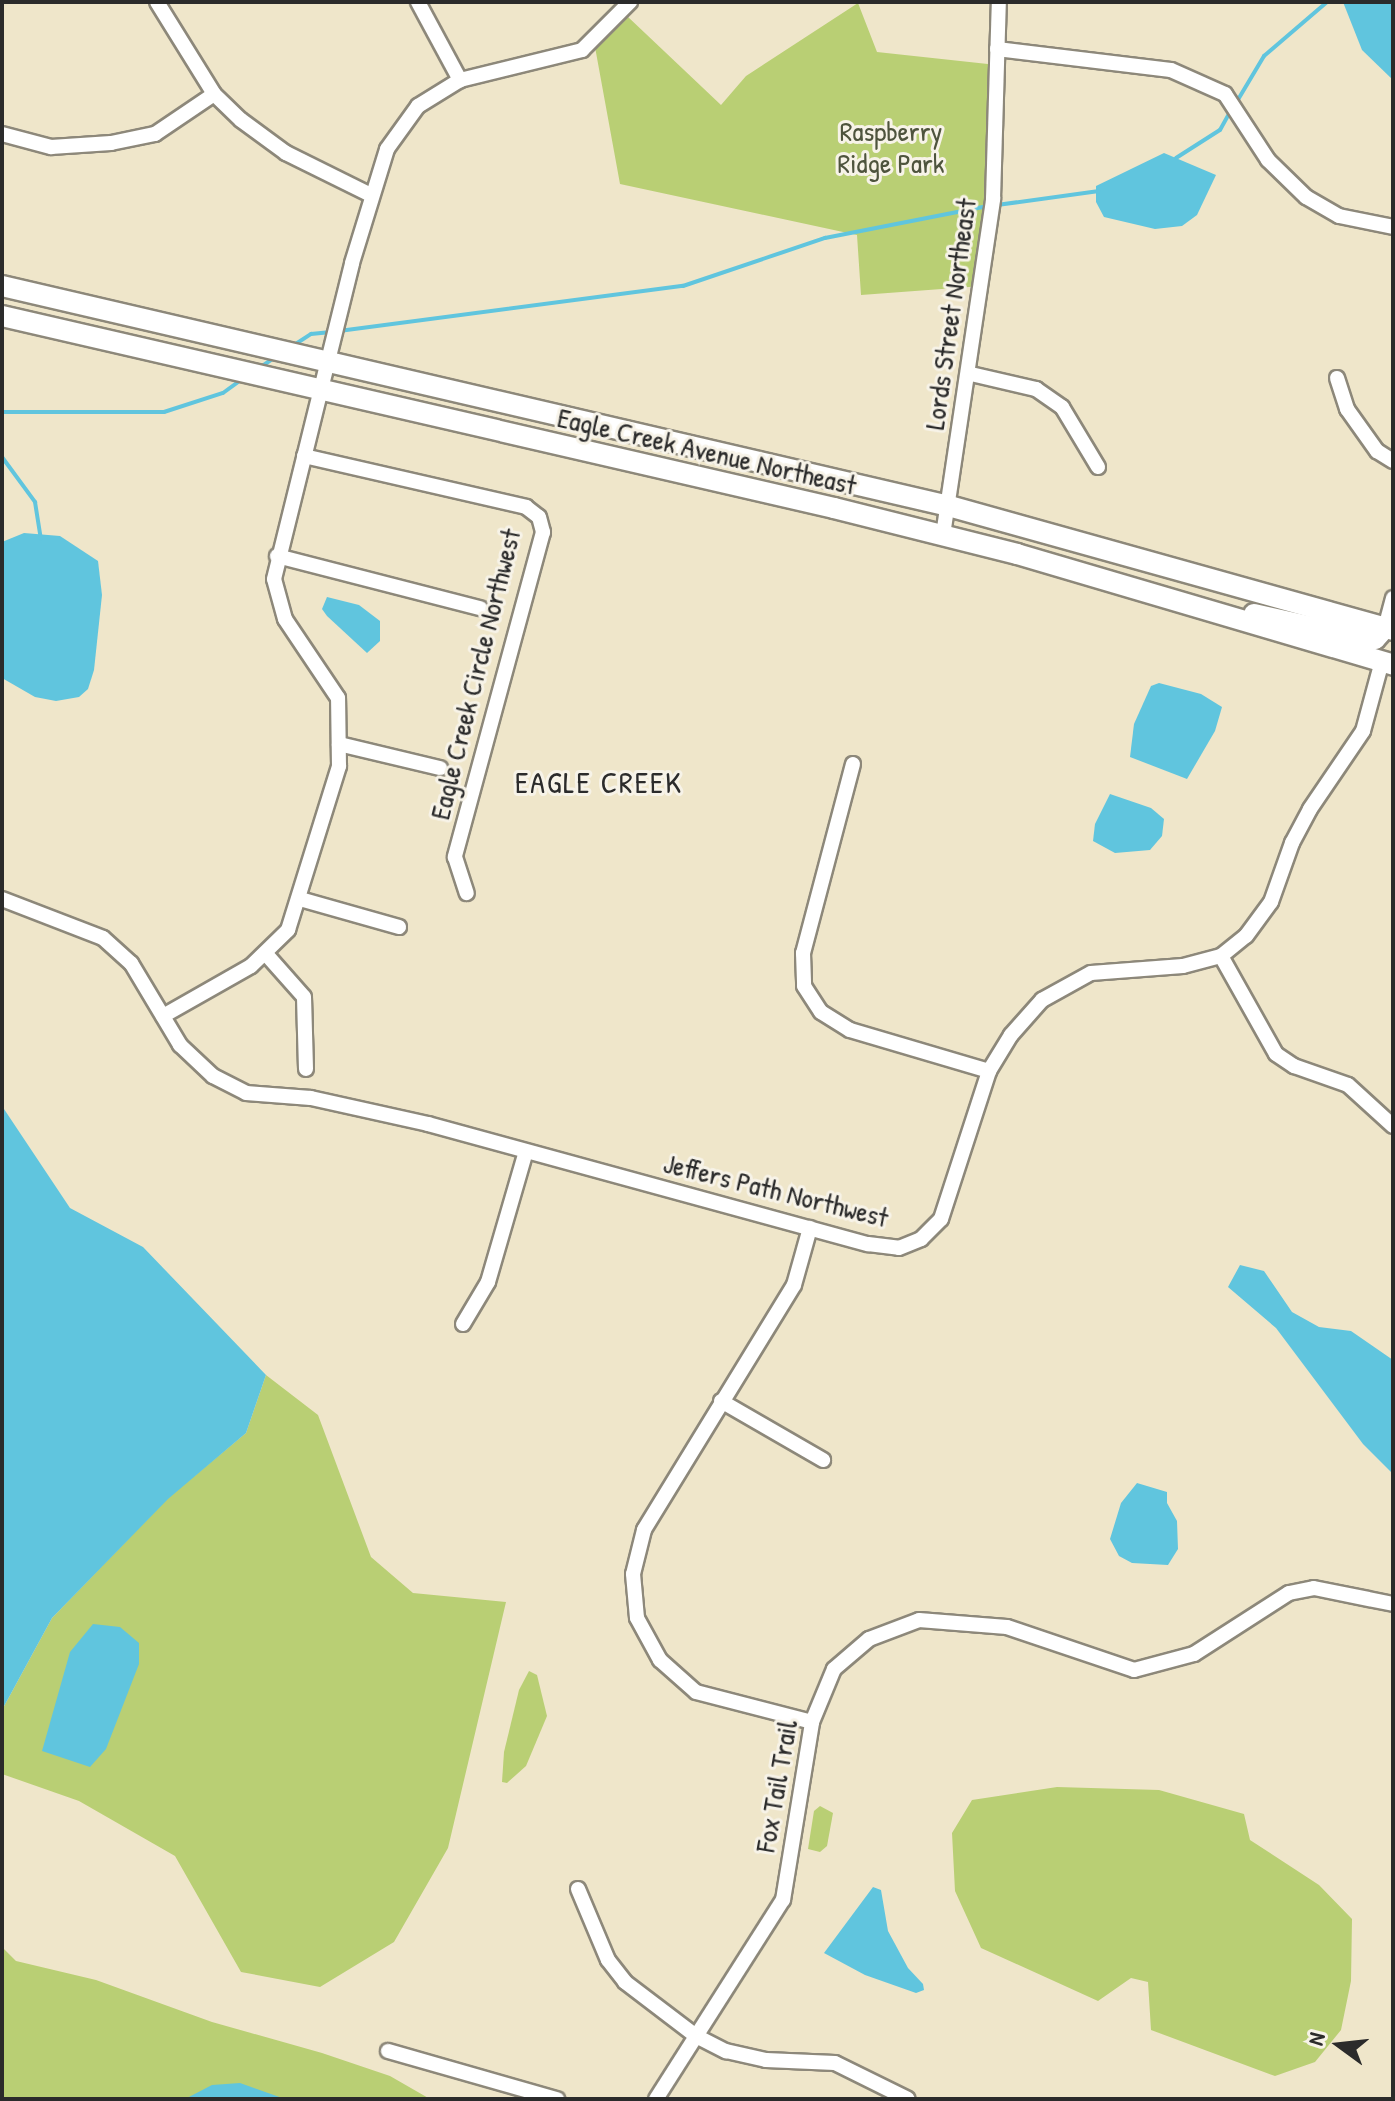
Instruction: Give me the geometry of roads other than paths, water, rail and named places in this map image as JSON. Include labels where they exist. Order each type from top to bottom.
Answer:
[{"type":"main road","name":"Eagle Creek Avenue Northeast","points":[[2,286],[949,506],[1389,629]]},
{"type":"main road","name":"Eagle Creek Avenue Northeast","points":[[2,316],[943,535],[1388,663]]},
{"type":"main road","points":[[1222,613],[1275,615],[1373,639],[1389,629]]},
{"type":"street","points":[[157,2],[214,94],[286,153],[371,195]]},
{"type":"street","points":[[418,2],[460,80]]},
{"type":"street","points":[[163,1016],[225,984],[266,954],[288,930],[339,766],[338,698],[285,619],[274,579],[277,556],[319,391],[371,195],[387,149],[418,106],[460,80],[582,50],[630,2]]},
{"type":"street","name":"Lords Street Northeast","points":[[943,535],[971,374],[993,199],[999,2]]},
{"type":"street","points":[[997,49],[1171,70],[1225,94],[1268,160],[1306,197],[1339,216],[1393,227]]},
{"type":"street","points":[[2,134],[51,147],[111,143],[155,134],[214,94]]},
{"type":"street","points":[[971,374],[1036,389],[1062,407],[1098,467]]},
{"type":"street","points":[[1337,378],[1347,409],[1377,451],[1393,461]]},
{"type":"street","name":"Eagle Creek Circle Northwest","points":[[304,456],[526,507],[539,517],[543,532],[455,857],[467,893]]},
{"type":"street","points":[[277,556],[480,608]]},
{"type":"street","points":[[1389,629],[1393,598]]},
{"type":"street","name":"Jeffers Path Northwest","points":[[2,899],[103,938],[131,963],[180,1045],[213,1076],[246,1093],[311,1098],[526,1151],[810,1228],[899,1248],[921,1239],[941,1219],[989,1071],[1011,1035],[1042,1000],[1091,973],[1183,966],[1221,956],[1246,936],[1271,902],[1292,843],[1363,731],[1388,663]]},
{"type":"street","points":[[339,744],[440,768]]},
{"type":"street","points":[[853,764],[803,953],[804,986],[821,1012],[850,1030],[989,1071]]},
{"type":"street","points":[[300,899],[399,927]]},
{"type":"street","points":[[266,954],[304,997],[306,1069]]},
{"type":"street","points":[[1221,956],[1276,1054],[1294,1066],[1348,1085],[1393,1126]]},
{"type":"street","points":[[463,1324],[488,1282],[526,1151]]},
{"type":"street","points":[[810,1228],[794,1285],[644,1530],[633,1574],[637,1618],[660,1660],[696,1692],[812,1722]]},
{"type":"street","points":[[721,1401],[823,1460]]},
{"type":"street","name":"Fox Tail Trail","points":[[656,2099],[783,1900],[812,1722],[834,1669],[869,1639],[919,1620],[1007,1627],[1134,1670],[1194,1654],[1289,1593],[1314,1588],[1393,1604]]},
{"type":"street","points":[[578,1889],[608,1960],[625,1982],[696,2036],[726,2051],[766,2060],[835,2063],[908,2099]]},
{"type":"street","points":[[388,2051],[557,2099]]},
{"type":"water","points":[[1343,2],[1393,2],[1393,80],[1362,50]]},
{"type":"water","points":[[1164,153],[1216,175],[1197,215],[1182,226],[1155,229],[1104,217],[1096,202],[1096,186]]},
{"type":"water","points":[[24,533],[60,536],[98,561],[102,595],[94,670],[88,689],[79,697],[56,701],[35,697],[2,678],[2,542]]},
{"type":"water","points":[[327,597],[359,605],[380,621],[380,641],[367,653],[322,609]]},
{"type":"water","points":[[1159,683],[1201,694],[1222,707],[1215,731],[1187,779],[1130,757],[1134,724],[1151,686]]},
{"type":"water","points":[[1110,794],[1151,808],[1164,819],[1162,836],[1150,850],[1115,853],[1093,841],[1095,824]]},
{"type":"water","points":[[2,1106],[70,1208],[143,1247],[266,1375],[246,1433],[168,1499],[52,1618],[2,1710]]},
{"type":"water","points":[[1240,1265],[1264,1271],[1292,1312],[1319,1327],[1351,1331],[1393,1360],[1393,1474],[1363,1444],[1276,1328],[1228,1287]]},
{"type":"water","points":[[1137,1483],[1167,1492],[1167,1503],[1177,1521],[1178,1549],[1168,1565],[1132,1563],[1119,1556],[1110,1539],[1121,1503]]},
{"type":"water","points":[[93,1624],[120,1627],[139,1643],[139,1664],[106,1749],[90,1767],[42,1751],[70,1652]]},
{"type":"water","points":[[873,1887],[881,1890],[888,1931],[924,1990],[916,1993],[865,1975],[824,1953]]},
{"type":"water","points":[[240,2083],[285,2099],[185,2099],[212,2085]]},
{"type":"waterway","points":[[1236,103],[1264,56],[1327,2]]},
{"type":"waterway","points":[[1176,158],[1220,130],[1231,110]]},
{"type":"waterway","points":[[997,205],[1099,191]]},
{"type":"waterway","points":[[339,331],[683,286],[825,238],[988,206]]},
{"type":"waterway","points":[[291,347],[311,334],[331,332]]},
{"type":"waterway","points":[[258,369],[274,358]]},
{"type":"waterway","points":[[2,412],[164,412],[223,393],[244,378]]},
{"type":"waterway","points":[[2,457],[35,502],[41,539]]},
{"type":"district","name":"EAGLE CREEK","points":[[599,782]]},
{"type":"park label","name":"Raspberry Ridge Park","points":[[891,147]]}]
